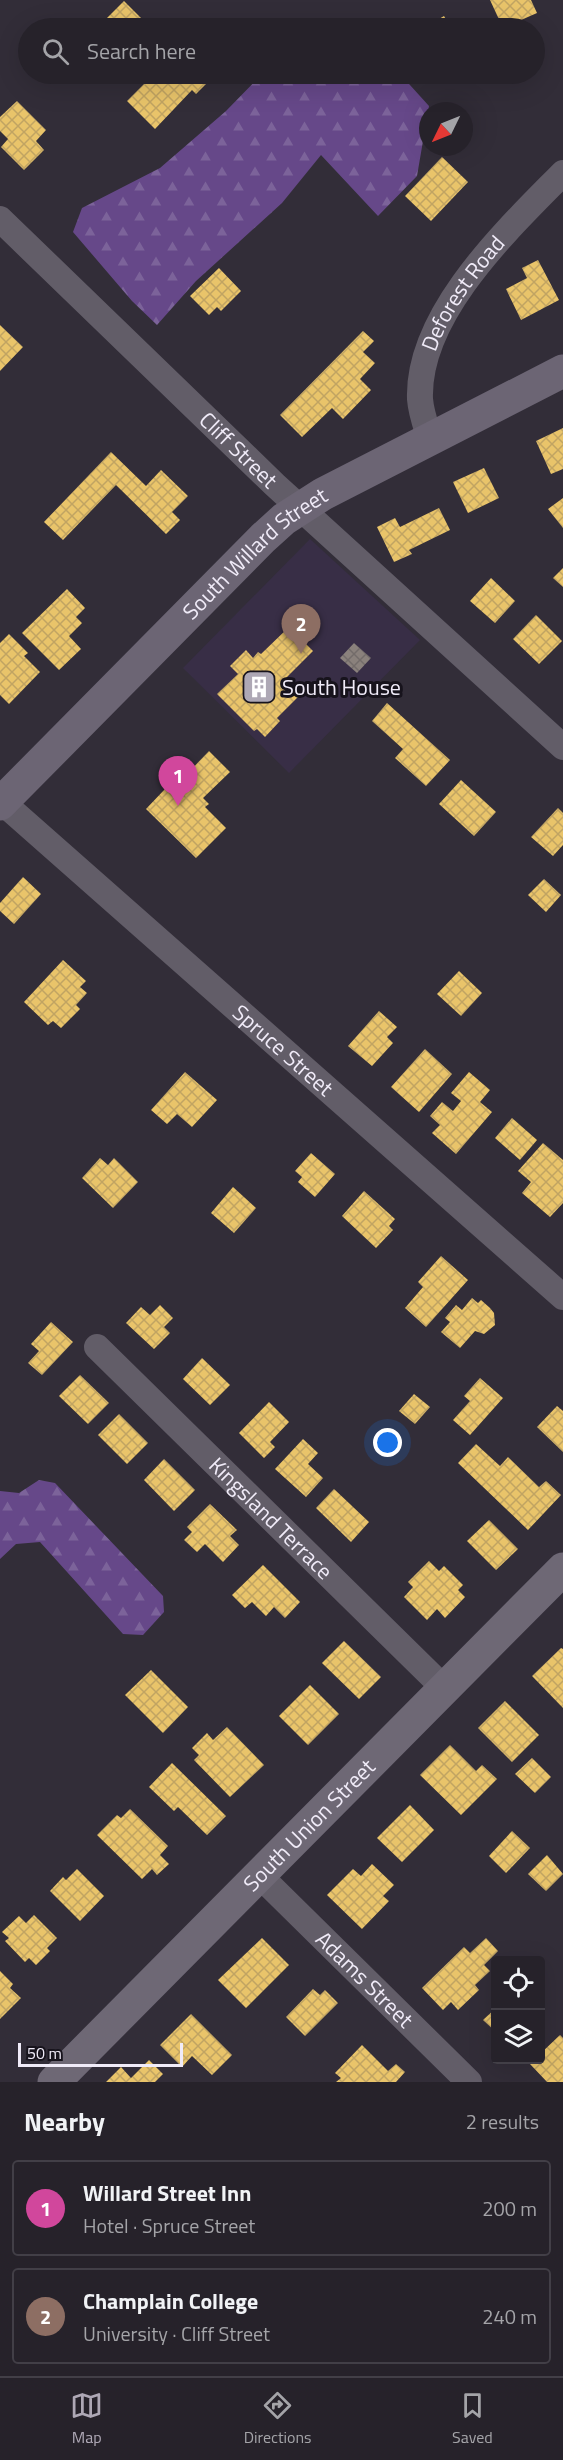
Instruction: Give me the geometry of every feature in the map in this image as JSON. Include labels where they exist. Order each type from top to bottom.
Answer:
[{"type":"main road","name":"South Willard Street","points":[[1,803],[262,538],[300,508],[563,371]]},
{"type":"main road","name":"South Union Street","points":[[54,2082],[563,1569]]},
{"type":"street","name":"Deforest Road","points":[[430,439],[420,402],[420,386],[424,366],[446,312],[492,246],[563,173]]},
{"type":"street","name":"Cliff Street","points":[[0,219],[300,508],[563,747]]},
{"type":"street","name":"Spruce Street","points":[[1,803],[563,1298]]},
{"type":"street","name":"Kingsland Terrace","points":[[97,1347],[445,1689]]},
{"type":"street","name":"Adams Street","points":[[260,1876],[469,2082]]},
{"type":"shaded area","points":[[310,539],[420,640],[289,773],[183,668]]},
{"type":"green space","points":[[252,84],[409,84],[425,102],[419,102],[420,156],[417,176],[378,216],[321,155],[282,203],[196,281],[157,325],[132,301],[73,232],[82,208],[160,168],[226,111]]},
{"type":"green space","points":[[39,1480],[55,1483],[163,1596],[164,1612],[143,1635],[123,1634],[40,1542],[16,1544],[0,1559],[0,1491],[19,1493]]},
{"type":"building: Homes","points":[[490,0],[531,0],[537,13],[526,18],[498,18]]},
{"type":"building: Homes","points":[[124,1],[141,18],[107,18]]},
{"type":"building: Homes","points":[[144,84],[206,84],[196,94],[192,90],[155,129],[127,101]]},
{"type":"building: Homes","points":[[17,101],[46,130],[36,141],[44,150],[24,170],[1,147],[8,139],[0,131],[0,117]]},
{"type":"building: Homes","points":[[442,157],[468,182],[431,221],[405,196]]},
{"type":"building: Homes","points":[[538,260],[559,300],[521,320],[506,289],[527,278],[522,268]]},
{"type":"building: Homes","points":[[219,268],[241,291],[221,311],[217,307],[209,315],[190,296]]},
{"type":"building: Homes","points":[[0,325],[23,347],[0,371]]},
{"type":"building: Homes","points":[[363,331],[374,341],[363,352],[375,363],[360,379],[371,390],[343,419],[332,408],[302,437],[280,415]]},
{"type":"building: Homes","points":[[563,428],[563,469],[551,474],[536,441]]},
{"type":"building: Homes","points":[[111,452],[146,486],[161,470],[188,496],[172,512],[180,520],[166,534],[116,485],[63,540],[44,522]]},
{"type":"building: Homes","points":[[484,468],[499,498],[468,513],[453,482]]},
{"type":"building: Homes","points":[[563,498],[563,528],[548,509]]},
{"type":"building: Homes","points":[[439,508],[450,530],[409,550],[412,554],[394,562],[377,527],[395,518],[400,527]]},
{"type":"building: Homes","points":[[563,568],[563,587],[553,578]]},
{"type":"building: Homes","points":[[491,578],[515,601],[495,623],[470,601]]},
{"type":"building: Homes","points":[[67,589],[85,608],[76,617],[82,623],[69,636],[81,649],[59,670],[22,633]]},
{"type":"building: Homes","points":[[536,615],[562,641],[539,664],[513,639]]},
{"type":"building: Homes","name":"South House","points":[[289,627],[313,651],[285,679],[300,695],[277,718],[280,721],[265,737],[257,729],[254,731],[217,694],[238,674],[230,666],[246,650],[253,658],[258,652],[261,654]]},
{"type":"building: Homes","points":[[9,634],[28,653],[24,656],[40,672],[9,704],[0,695],[0,643]]},
{"type":"building: Homes","points":[[387,703],[450,760],[426,786],[395,758],[403,749],[372,721]]},
{"type":"building: Homes","points":[[209,751],[230,772],[203,798],[209,804],[205,807],[226,828],[196,858],[146,809],[165,789],[161,784],[175,770],[183,778]]},
{"type":"building: Homes","points":[[461,780],[496,812],[474,836],[439,804]]},
{"type":"building: Homes","points":[[558,808],[563,813],[563,845],[553,856],[531,837]]},
{"type":"building: Homes","points":[[23,877],[41,894],[14,924],[0,911],[0,903]]},
{"type":"building: Homes","points":[[544,879],[561,895],[546,912],[528,895]]},
{"type":"building: Homes","points":[[63,960],[86,981],[80,987],[87,993],[76,1005],[80,1009],[61,1028],[53,1021],[48,1025],[24,1002]]},
{"type":"building: Homes","points":[[459,971],[482,993],[461,1016],[437,994]]},
{"type":"building: Homes","points":[[379,1011],[397,1027],[387,1037],[393,1043],[372,1066],[348,1046]]},
{"type":"building: Homes","points":[[425,1049],[452,1074],[419,1112],[391,1087]]},
{"type":"building: Homes","points":[[185,1072],[217,1100],[192,1127],[177,1114],[167,1124],[151,1110]]},
{"type":"building: Homes","points":[[469,1072],[490,1090],[480,1102],[492,1112],[456,1154],[432,1133],[440,1125],[430,1116],[442,1102],[453,1111],[461,1101],[451,1093]]},
{"type":"building: Homes","points":[[512,1118],[537,1140],[520,1160],[495,1138]]},
{"type":"building: Homes","points":[[543,1143],[563,1160],[563,1203],[550,1217],[522,1193],[531,1182],[518,1171]]},
{"type":"building: Homes","points":[[311,1153],[335,1174],[315,1197],[298,1182],[302,1177],[295,1171]]},
{"type":"building: Homes","points":[[100,1158],[108,1165],[114,1158],[138,1182],[113,1208],[82,1178]]},
{"type":"building: Homes","points":[[233,1187],[256,1208],[234,1233],[211,1213]]},
{"type":"building: Homes","points":[[364,1191],[395,1219],[389,1226],[393,1230],[376,1248],[342,1216]]},
{"type":"building: Homes","points":[[441,1256],[468,1280],[426,1327],[405,1308],[423,1287],[418,1282]]},
{"type":"building: Homes","points":[[472,1298],[478,1303],[481,1300],[490,1308],[494,1313],[495,1325],[484,1334],[475,1331],[460,1348],[441,1332],[450,1322],[445,1318],[456,1305],[462,1310]]},
{"type":"building: Homes","points":[[160,1305],[173,1318],[164,1327],[170,1333],[154,1349],[126,1323],[141,1307],[150,1315]]},
{"type":"building: Homes","points":[[51,1322],[73,1342],[42,1375],[28,1363],[39,1351],[31,1344]]},
{"type":"building: Homes","points":[[202,1358],[230,1385],[210,1405],[183,1379]]},
{"type":"building: Homes","points":[[80,1375],[109,1403],[88,1424],[59,1396]]},
{"type":"building: Homes","points":[[480,1378],[503,1398],[470,1435],[453,1420],[470,1401],[464,1396]]},
{"type":"building: Homes","points":[[414,1394],[430,1407],[415,1424],[399,1411]]},
{"type":"building: Homes","points":[[269,1402],[289,1422],[270,1442],[275,1447],[264,1458],[239,1433]]},
{"type":"building: Homes","points":[[557,1406],[563,1411],[563,1452],[537,1427]]},
{"type":"building: Homes","points":[[119,1414],[148,1443],[127,1464],[98,1435]]},
{"type":"building: Homes","points":[[303,1439],[318,1453],[308,1464],[323,1478],[306,1497],[275,1469]]},
{"type":"building: Homes","points":[[476,1444],[500,1466],[508,1457],[539,1487],[546,1481],[561,1495],[528,1530],[458,1463]]},
{"type":"building: Homes","points":[[164,1459],[195,1490],[174,1511],[144,1480]]},
{"type":"building: Homes","points":[[334,1489],[369,1522],[351,1542],[316,1508]]},
{"type":"building: Homes","points":[[210,1504],[237,1530],[230,1536],[239,1545],[223,1562],[205,1544],[197,1552],[184,1540],[192,1532],[187,1527]]},
{"type":"building: Homes","points":[[489,1520],[518,1549],[496,1570],[467,1541]]},
{"type":"building: Homes","points":[[429,1561],[439,1571],[444,1566],[463,1585],[458,1590],[465,1597],[445,1618],[437,1609],[427,1620],[404,1597],[413,1587],[408,1582]]},
{"type":"building: Homes","points":[[263,1565],[300,1602],[285,1618],[274,1607],[266,1616],[252,1602],[245,1608],[232,1595]]},
{"type":"building: Homes","points":[[344,1641],[381,1677],[359,1699],[322,1663]]},
{"type":"building: Homes","points":[[561,1648],[563,1649],[563,1708],[532,1676]]},
{"type":"building: Homes","points":[[151,1670],[188,1707],[163,1733],[125,1695]]},
{"type":"building: Homes","points":[[310,1685],[339,1714],[308,1745],[279,1716]]},
{"type":"building: Homes","points":[[505,1701],[539,1735],[512,1762],[478,1728]]},
{"type":"building: Homes","points":[[227,1727],[264,1765],[230,1797],[194,1760],[199,1755],[192,1748],[207,1733],[213,1740]]},
{"type":"building: Homes","points":[[450,1745],[476,1771],[482,1765],[497,1779],[461,1815],[420,1775]]},
{"type":"building: Homes","points":[[532,1758],[551,1777],[535,1793],[515,1774]]},
{"type":"building: Homes","points":[[172,1763],[226,1816],[207,1835],[178,1807],[174,1811],[149,1787]]},
{"type":"building: Homes","points":[[410,1805],[434,1830],[402,1862],[377,1838]]},
{"type":"building: Homes","points":[[130,1809],[168,1846],[160,1855],[169,1864],[157,1875],[152,1869],[142,1879],[97,1835],[117,1815],[121,1818]]},
{"type":"building: Homes","points":[[512,1831],[530,1848],[506,1873],[489,1856]]},
{"type":"building: Homes","points":[[547,1855],[563,1874],[546,1891],[528,1874]]},
{"type":"building: Homes","points":[[372,1864],[394,1885],[383,1896],[389,1901],[362,1929],[327,1895],[353,1869],[361,1876]]},
{"type":"building: Homes","points":[[77,1869],[104,1896],[80,1921],[50,1891],[63,1877],[66,1880]]},
{"type":"building: Homes","points":[[34,1915],[57,1938],[47,1948],[50,1951],[36,1965],[29,1958],[25,1962],[5,1941],[9,1938],[2,1932],[19,1916],[26,1923]]},
{"type":"building: Homes","points":[[262,1938],[289,1965],[246,2008],[218,1980]]},
{"type":"building: Homes","points":[[486,1938],[498,1951],[484,1965],[490,1971],[475,1985],[479,1990],[458,2010],[451,2002],[443,2010],[422,1988],[464,1947],[470,1953]]},
{"type":"building: Homes","points":[[0,1971],[13,1984],[10,1988],[21,1998],[0,2019]]},
{"type":"building: Homes","points":[[313,1989],[320,1995],[325,1990],[338,2003],[305,2036],[286,2017]]},
{"type":"building: Homes","points":[[491,2013],[491,2027],[483,2020]]},
{"type":"building: Homes","points":[[191,2014],[232,2055],[212,2075],[192,2056],[182,2067],[160,2045]]},
{"type":"building: Homes","points":[[560,2035],[563,2038],[563,2082],[547,2082],[530,2064],[545,2064],[545,2049]]},
{"type":"building: Homes","points":[[362,2045],[388,2071],[396,2064],[405,2072],[396,2082],[336,2082],[341,2078],[335,2073]]},
{"type":"building: Homes","points":[[149,2060],[163,2074],[155,2082],[106,2082],[121,2067],[131,2078]]},
{"type":"building: Industry","points":[[354,643],[371,658],[357,673],[340,658]]},
{"type":"place","name":"Champlain College","points":[[301,654]]},
{"type":"place","name":"South House","points":[[259,687]]},
{"type":"place","name":"Willard Street Inn","points":[[178,806]]}]
